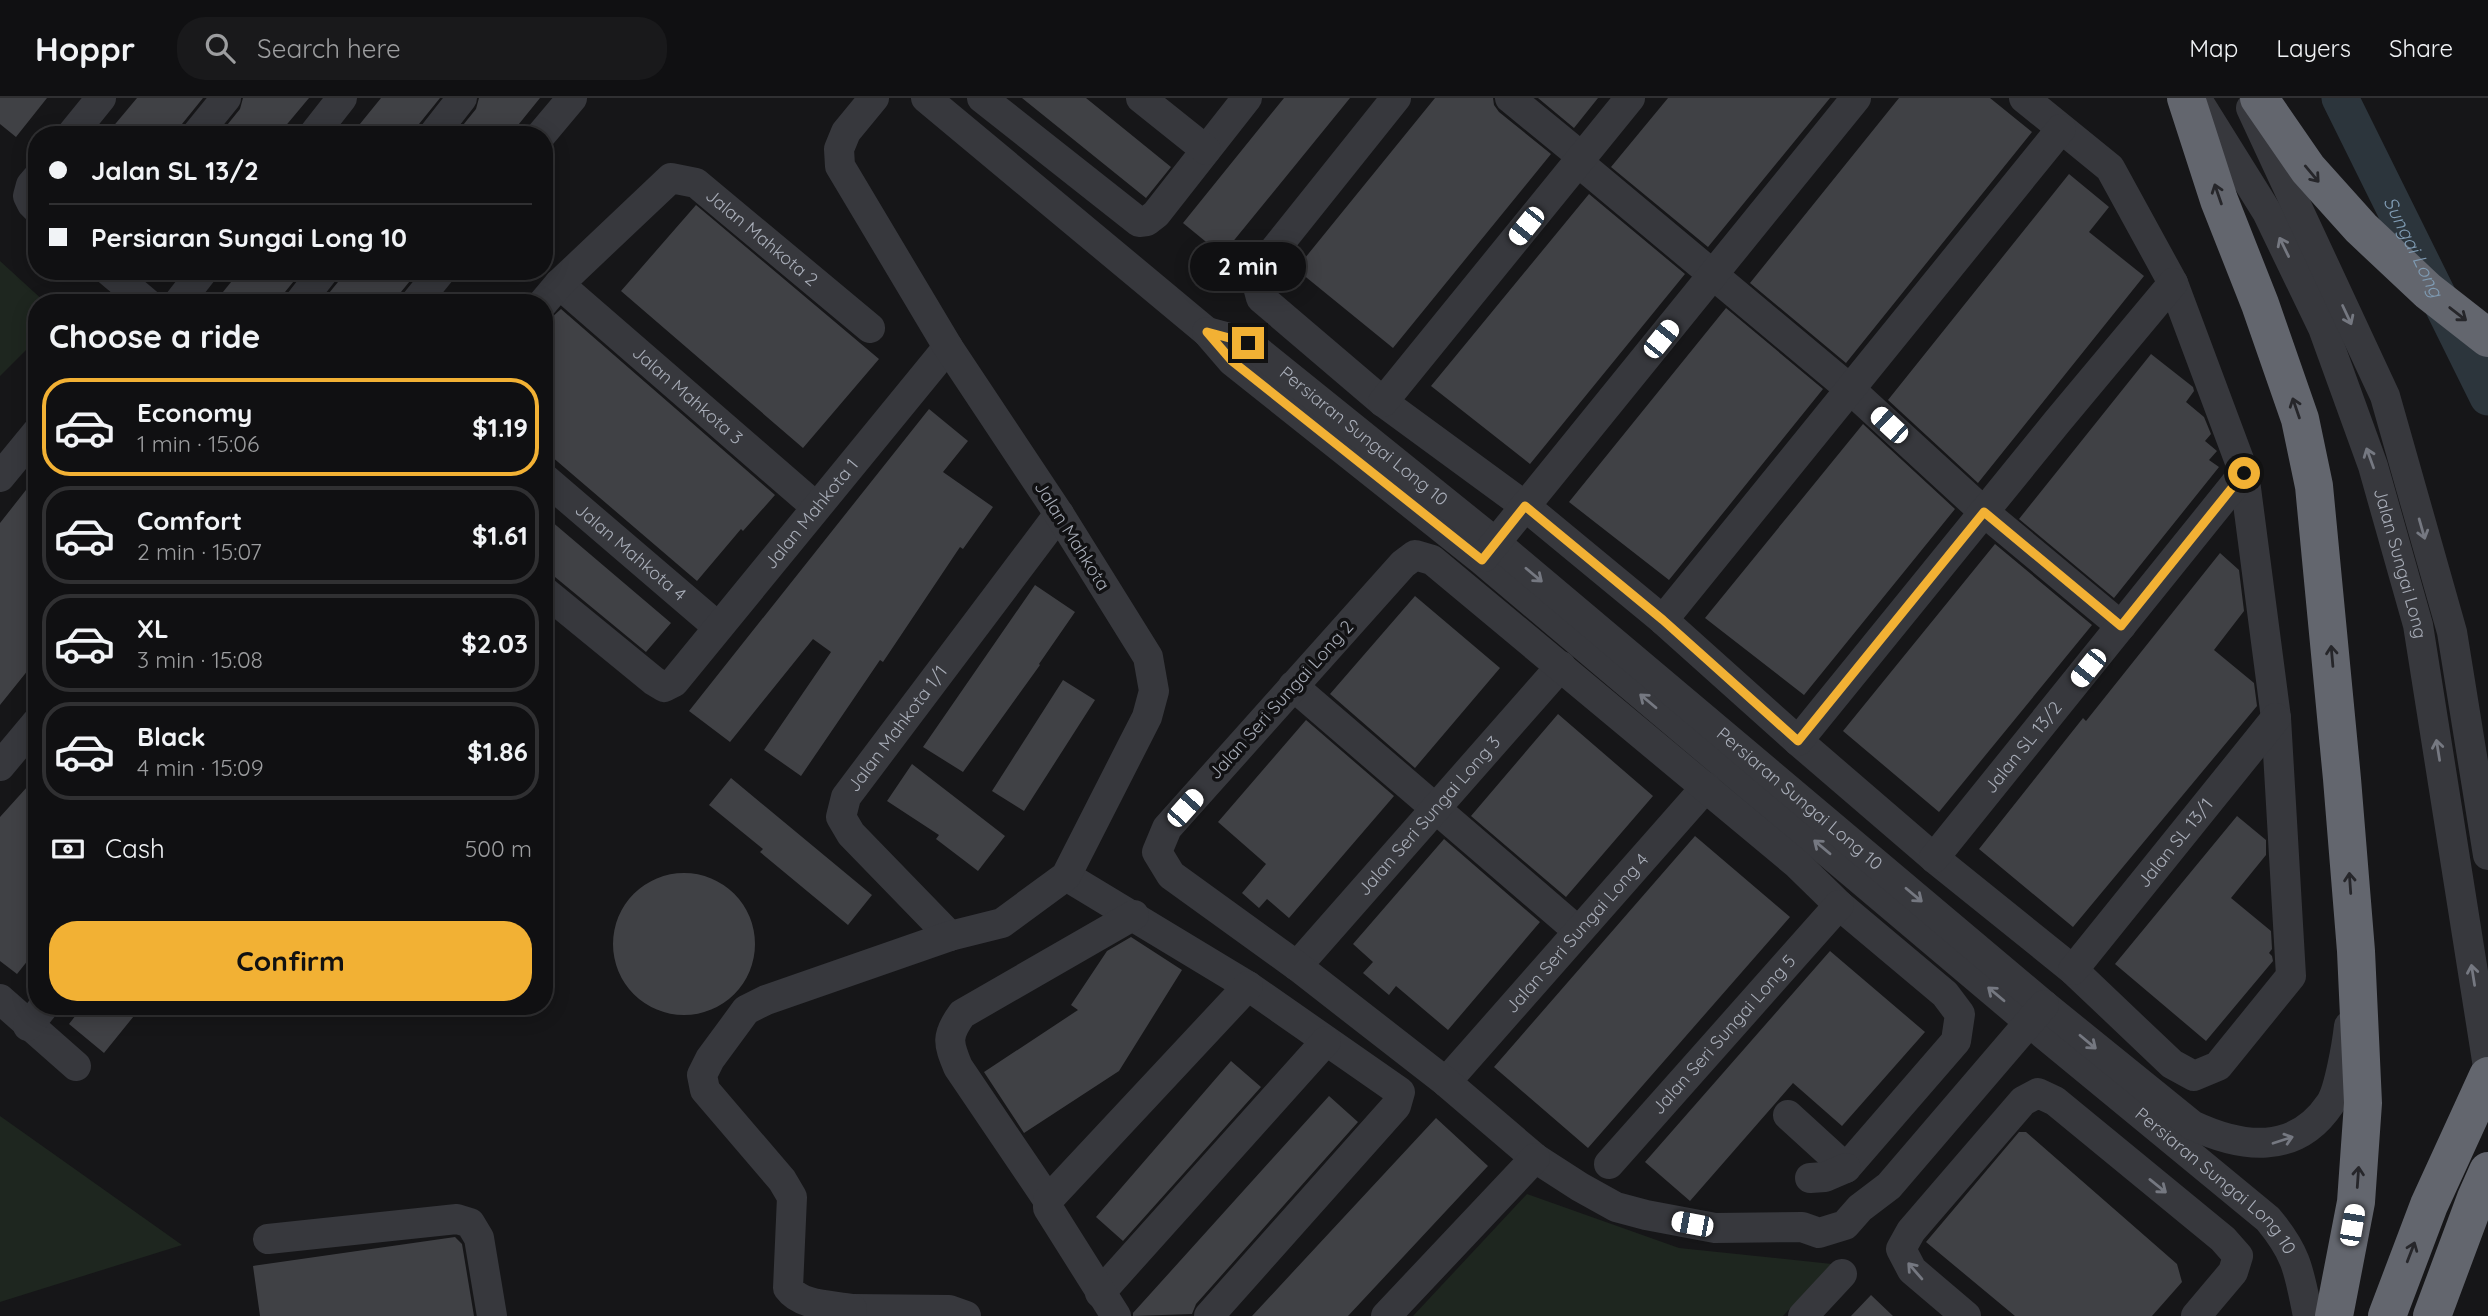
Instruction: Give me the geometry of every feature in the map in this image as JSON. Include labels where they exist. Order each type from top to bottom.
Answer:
[{"type":"highway","points":[[2186,98],[2219,200],[2260,304],[2300,419],[2314,486],[2327,600],[2356,951],[2363,1103],[2356,1202],[2334,1316]]},
{"type":"highway","points":[[2259,98],[2308,169],[2361,228],[2428,291],[2488,338]]},
{"type":"highway","points":[[2387,1316],[2429,1205],[2488,1076]]},
{"type":"highway","points":[[2432,1316],[2488,1171]]},
{"type":"street","points":[[78,126],[101,98]]},
{"type":"street","points":[[203,126],[226,98]]},
{"type":"street","points":[[320,126],[342,98]]},
{"type":"street","points":[[440,126],[462,98]]},
{"type":"street","points":[[549,126],[572,98]]},
{"type":"street","name":"Jalan Mahkota","points":[[874,98],[846,132],[839,149],[840,166],[948,347],[1059,514],[1148,657],[1154,691],[1147,717],[1066,876],[1002,923],[950,936],[766,1000],[746,1010],[710,1059],[702,1075],[705,1090],[782,1180],[792,1197],[788,1287],[794,1296],[803,1301],[851,1312],[949,1310],[966,1316]]},
{"type":"street","name":"Persiaran Sungai Long 10","points":[[926,98],[1207,332],[1232,361],[1489,552],[2036,1013],[2133,1108],[2268,1219],[2285,1239],[2298,1264],[2308,1316]]},
{"type":"street","points":[[982,98],[1139,222],[1147,221],[1156,214],[1247,98]]},
{"type":"street","points":[[1141,98],[1206,150]]},
{"type":"street","points":[[1396,98],[1260,268],[1257,283],[1261,298],[1383,402],[1525,506],[1663,620],[1934,858],[2073,970],[2172,1064],[2194,1076],[2218,1066],[2291,976],[2276,718],[2244,473],[2173,283],[2110,168],[2024,98]]},
{"type":"street","points":[[1510,98],[1850,390],[1984,512],[2121,626]]},
{"type":"street","points":[[1383,402],[1630,98]]},
{"type":"street","points":[[1489,552],[1856,98]]},
{"type":"street","name":"Jalan Sungai Long","points":[[2196,98],[2267,212],[2323,328],[2373,467],[2418,625],[2488,1067]]},
{"type":"street","name":"Jalan Sungai Long","points":[[2246,98],[2385,397],[2452,632],[2488,855]]},
{"type":"street","points":[[1663,620],[2061,129]]},
{"type":"street","name":"Jalan Mahkota 2","points":[[551,294],[671,178],[696,183],[870,328]]},
{"type":"street","points":[[119,280],[134,294]]},
{"type":"street","points":[[185,294],[197,280]]},
{"type":"street","points":[[306,294],[317,280]]},
{"type":"street","points":[[422,294],[434,280]]},
{"type":"street","points":[[1798,741],[2173,283]]},
{"type":"street","name":"Jalan Mahkota 3","points":[[553,296],[816,506]]},
{"type":"street","name":"Jalan Mahkota 1","points":[[553,598],[654,681],[664,687],[674,682],[948,347]]},
{"type":"street","points":[[0,477],[28,443]]},
{"type":"street","name":"Jalan SL 13/2","points":[[1934,858],[2244,473]]},
{"type":"street","name":"Jalan Mahkota 4","points":[[553,486],[718,627]]},
{"type":"street","name":"Jalan Mahkota 1/1","points":[[950,936],[851,834],[841,817],[846,797],[1059,514]]},
{"type":"street","name":"Jalan Seri Sungai Long 2","points":[[1297,966],[1171,875],[1157,852],[1167,828],[1402,564],[1415,555],[1432,560],[1561,666]]},
{"type":"street","points":[[1561,666],[1797,864],[1839,905],[1945,994],[1960,1014],[1956,1041],[1846,1168],[1825,1177],[1810,1178]]},
{"type":"street","name":"Jalan Seri Sungai Long 3","points":[[1297,966],[1561,666]]},
{"type":"street","points":[[1293,686],[1578,931]]},
{"type":"street","name":"Jalan SL 13/1","points":[[2073,970],[2276,718]]},
{"type":"street","points":[[0,766],[28,733]]},
{"type":"street","name":"Jalan Seri Sungai Long 4","points":[[1446,1082],[1706,787]]},
{"type":"street","points":[[1066,876],[1248,986],[1400,1092],[1396,1106],[1209,1316]]},
{"type":"street","name":"Jalan Seri Sungai Long 5","points":[[1609,1164],[1839,905]]},
{"type":"street","points":[[1134,915],[962,1014],[951,1029],[949,1047],[958,1067],[1048,1200],[1048,1208],[1108,1304],[1326,1041]]},
{"type":"street","name":"Persiaran Sungai Long 10","points":[[2036,1013],[2192,1125],[2214,1135],[2238,1141],[2272,1144],[2302,1134],[2331,1103],[2347,1046],[2356,951]]},
{"type":"street","points":[[1297,966],[1446,1082],[1535,1158],[1580,1187],[1616,1207],[1646,1216],[1715,1228],[1802,1227],[1815,1217],[1829,1212],[1860,1208],[1889,1186],[2036,1013]]},
{"type":"street","points":[[1048,1200],[1248,986]]},
{"type":"street","points":[[0,999],[28,1012]]},
{"type":"street","points":[[36,1016],[76,1066]]},
{"type":"street","points":[[1966,1316],[1912,1270],[1901,1249],[1911,1231],[2023,1101],[2038,1093],[2055,1101],[2223,1239],[2238,1256],[2234,1272],[2196,1316]]},
{"type":"street","points":[[2105,1143],[2133,1108]]},
{"type":"street","points":[[1788,1115],[1846,1168]]},
{"type":"street","points":[[1386,1316],[1535,1158]]},
{"type":"street","points":[[268,1239],[457,1219],[470,1223],[479,1238],[492,1316]]},
{"type":"street","points":[[1803,1316],[1842,1274]]},
{"type":"shaded area","points":[[0,261],[36,294],[28,294],[28,348],[0,376]]},
{"type":"shaded area","points":[[0,1116],[182,1245],[0,1302]]},
{"type":"shaded area","points":[[1527,1194],[1679,1248],[1832,1264],[1783,1316],[1413,1316]]},
{"type":"building","points":[[0,98],[47,98],[16,137],[0,124]]},
{"type":"building","points":[[137,98],[203,98],[181,126],[114,126]]},
{"type":"building","points":[[243,98],[309,98],[286,126],[226,126],[240,109]]},
{"type":"building","points":[[381,98],[440,98],[418,126],[358,126]]},
{"type":"building","points":[[479,98],[540,98],[517,126],[462,126],[476,109]]},
{"type":"building","points":[[1022,98],[1086,98],[1171,167],[1146,198]]},
{"type":"building","points":[[1284,98],[1350,98],[1222,255],[1183,223]]},
{"type":"building","points":[[1435,98],[1493,98],[1499,112],[1551,154],[1393,348],[1296,269]]},
{"type":"building","points":[[1538,98],[1598,98],[1574,128]]},
{"type":"building","points":[[1668,98],[1830,98],[1708,247],[1611,167]]},
{"type":"building","points":[[1899,98],[1990,98],[2032,132],[1846,363],[1750,283]]},
{"type":"building","points":[[2069,174],[2109,207],[2089,232],[2144,276],[1978,483],[1888,400]]},
{"type":"building","points":[[1589,194],[1685,274],[1530,464],[1431,386]]},
{"type":"building","points":[[696,205],[879,359],[803,448],[621,291]]},
{"type":"building","points":[[233,280],[295,280],[284,294],[221,294]]},
{"type":"building","points":[[411,280],[400,294],[328,294],[338,282]]},
{"type":"building","points":[[1726,308],[1823,389],[1669,580],[1569,502]]},
{"type":"building","points":[[561,309],[775,495],[743,531],[741,529],[697,581],[553,458],[553,316]]},
{"type":"building","points":[[2151,354],[2193,387],[2194,391],[2186,402],[2204,417],[2211,434],[2205,441],[2217,451],[2209,460],[2219,467],[2114,598],[2019,519]]},
{"type":"building","points":[[929,409],[968,441],[943,472],[993,507],[963,549],[960,547],[883,662],[880,660],[801,776],[764,750],[831,652],[813,639],[730,742],[689,711]]},
{"type":"building","points":[[1863,424],[1955,509],[1804,695],[1705,618]]},
{"type":"building","points":[[28,487],[28,670],[0,705],[0,523]]},
{"type":"building","points":[[553,523],[671,623],[646,652],[555,577]]},
{"type":"building","points":[[1995,544],[2092,625],[1939,812],[1843,731]]},
{"type":"building","points":[[2220,553],[2239,570],[2244,611],[2214,650],[2254,683],[2257,706],[2073,927],[1979,849],[2083,718],[2086,721]]},
{"type":"building","points":[[1035,585],[1075,612],[963,772],[923,747]]},
{"type":"building","points":[[1415,596],[1500,668],[1415,768],[1330,694]]},
{"type":"building","points":[[1063,680],[1095,700],[1024,811],[992,791]]},
{"type":"building","points":[[1558,714],[1653,796],[1566,897],[1471,816]]},
{"type":"building","points":[[1306,720],[1394,796],[1289,918],[1267,899],[1259,908],[1242,893],[1266,864],[1218,822]]},
{"type":"building","points":[[912,764],[1005,836],[978,871],[936,839],[939,835],[887,801]]},
{"type":"building","points":[[731,778],[872,895],[848,925],[760,852],[763,849],[709,805]]},
{"type":"building","points":[[28,786],[28,960],[17,974],[0,961],[0,817]]},
{"type":"building","points":[[2237,816],[2266,840],[2266,855],[2231,898],[2271,931],[2272,949],[2269,953],[2273,961],[2206,1041],[2115,964]]},
{"type":"building","points":[[1695,836],[1790,917],[1588,1148],[1494,1067]]},
{"type":"building","points":[[1444,839],[1540,922],[1448,1030],[1396,986],[1389,995],[1363,973],[1373,962],[1353,944]]},
{"type":"building","points":[[684,873],[711,878],[734,894],[750,917],[755,944],[750,971],[734,994],[711,1010],[684,1015],[657,1010],[634,994],[618,971],[613,944],[618,917],[634,894],[657,878]]},
{"type":"building","points":[[1131,937],[1182,970],[1119,1071],[1024,1133],[984,1072],[1078,1010],[1071,1005],[1107,951]]},
{"type":"building","points":[[1830,951],[1925,1032],[1842,1126],[1793,1083],[1690,1201],[1645,1162]]},
{"type":"building","points":[[76,1015],[135,1015],[104,1053],[69,1024]]},
{"type":"building","points":[[1231,1061],[1261,1087],[1123,1241],[1096,1217]]},
{"type":"building","points":[[1329,1096],[1358,1122],[1196,1304],[1192,1314],[1133,1316],[1133,1313]]},
{"type":"building","points":[[1436,1118],[1488,1166],[1348,1316],[1252,1316]]},
{"type":"building","points":[[2019,1132],[2026,1132],[2177,1264],[2182,1282],[2152,1316],[2015,1316],[1926,1242]]},
{"type":"building","points":[[455,1237],[462,1244],[474,1316],[260,1316],[253,1266]]},
{"type":"building","points":[[1871,1295],[1893,1316],[1851,1316]]},
{"type":"waterway","name":"Sungai Long","points":[[2340,98],[2488,397]]},
{"type":"route","points":[[1248,343],[1207,332],[1232,361],[1482,560],[1525,506],[1663,620],[1798,741],[1984,512],[2121,626],[2244,473]]}]
